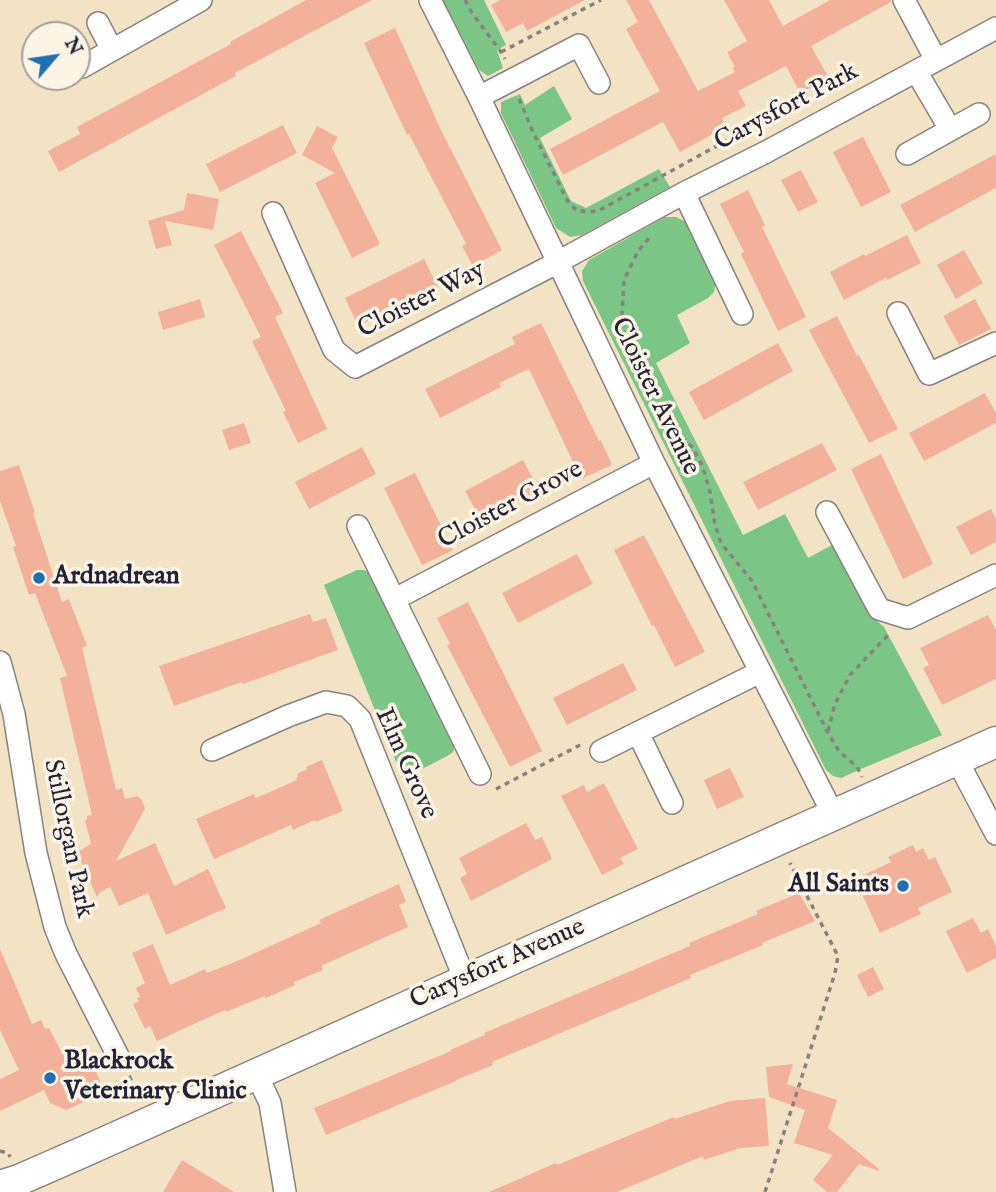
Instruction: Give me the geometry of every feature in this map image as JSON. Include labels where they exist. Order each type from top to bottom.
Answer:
[{"type":"main road","name":"Carysfort Avenue","points":[[0,1186],[154,1120],[996,742]]},
{"type":"street","points":[[91,62],[201,0]]},
{"type":"street","name":"Cloister Avenue","points":[[430,0],[654,463],[834,816]]},
{"type":"street","points":[[904,0],[936,60]]},
{"type":"street","points":[[98,23],[112,50]]},
{"type":"street","name":"Carysfort Park","points":[[559,262],[996,28]]},
{"type":"street","points":[[479,97],[579,45],[599,83]]},
{"type":"street","points":[[916,71],[950,129]]},
{"type":"street","points":[[907,154],[979,114]]},
{"type":"street","points":[[684,193],[742,314]]},
{"type":"street","name":"Cloister Way","points":[[273,213],[334,350],[355,367],[559,262]]},
{"type":"street","points":[[898,313],[929,374],[996,343]]},
{"type":"street","name":"Cloister Grove","points":[[395,600],[654,463]]},
{"type":"street","points":[[827,512],[880,609],[908,618],[996,575]]},
{"type":"street","points":[[358,526],[480,774]]},
{"type":"street","name":"Stillorgan Park","points":[[0,662],[14,713],[36,853],[55,928],[120,1058]]},
{"type":"street","points":[[601,751],[760,672]]},
{"type":"street","name":"Elm Grove","points":[[212,750],[326,702],[346,706],[360,719],[465,980]]},
{"type":"street","points":[[638,733],[672,803]]},
{"type":"street","points":[[957,760],[996,834]]},
{"type":"street","points":[[256,1073],[271,1103],[285,1192]]},
{"type":"path","points":[[465,0],[501,52],[533,132],[567,200],[576,210],[598,211],[746,130],[758,135],[766,152]]},
{"type":"path","points":[[501,52],[601,0]]},
{"type":"path","points":[[639,379],[622,314],[624,281],[638,251],[651,237]]},
{"type":"path","points":[[644,388],[670,426],[692,447],[702,465],[721,543],[752,581],[828,733],[839,751],[857,767],[866,783]]},
{"type":"path","points":[[828,733],[835,704],[850,675],[890,633],[898,615]]},
{"type":"path","points":[[480,774],[491,791],[586,742],[594,755],[601,751]]},
{"type":"path","points":[[765,1192],[835,973],[838,956],[778,840]]},
{"type":"path","points":[[120,1058],[154,1120]]},
{"type":"path","points":[[0,1151],[8,1153],[10,1157]]},
{"type":"green space","points":[[443,0],[484,0],[506,45],[497,50],[503,68],[488,76],[479,70]]},
{"type":"green space","points":[[554,86],[572,119],[540,138],[571,201],[586,208],[659,169],[670,187],[582,235],[570,237],[556,228],[501,113],[501,102],[520,94],[525,105]]},
{"type":"green space","points":[[665,217],[676,217],[686,222],[716,283],[714,292],[708,298],[677,315],[690,343],[656,363],[743,535],[785,514],[808,558],[832,545],[871,616],[884,627],[942,735],[841,778],[826,770],[583,281],[582,271],[589,260]]},
{"type":"green space","points":[[357,570],[372,573],[455,746],[449,755],[403,779],[324,585]]},
{"type":"building","points":[[306,0],[372,0],[59,172],[48,151],[80,134],[77,127],[231,44],[230,42]]},
{"type":"building","points":[[500,0],[585,0],[527,31],[523,23],[506,32],[491,5]]},
{"type":"building","points":[[626,0],[649,0],[698,91],[735,72],[727,52],[747,41],[724,0],[769,0],[783,26],[830,0],[891,2],[811,46],[829,78],[800,93],[786,66],[738,91],[746,106],[722,118],[726,127],[680,152],[663,122],[563,175],[550,149],[660,91],[626,29],[638,22]]},
{"type":"building","points":[[395,28],[441,130],[502,250],[473,266],[462,246],[466,244],[409,134],[407,135],[364,43]]},
{"type":"building","points":[[283,125],[297,153],[220,192],[206,164]]},
{"type":"building","points":[[317,126],[338,137],[332,148],[380,244],[352,258],[315,183],[335,173],[302,155]]},
{"type":"building","points":[[863,137],[891,192],[861,207],[833,152]]},
{"type":"building","points":[[996,154],[996,188],[915,232],[900,205]]},
{"type":"building","points":[[801,170],[818,202],[798,212],[781,180]]},
{"type":"building","points":[[748,190],[765,225],[762,227],[806,317],[778,331],[720,204]]},
{"type":"building","points":[[187,193],[219,199],[213,230],[165,221],[172,245],[156,249],[148,221],[184,210]]},
{"type":"building","points":[[241,231],[283,313],[275,317],[327,429],[298,443],[283,412],[286,411],[252,341],[261,337],[214,245]]},
{"type":"building","points":[[907,235],[921,263],[844,300],[830,272]]},
{"type":"building","points":[[964,250],[983,283],[956,299],[937,265]]},
{"type":"building","points":[[424,259],[438,287],[358,326],[345,298]]},
{"type":"building","points":[[200,299],[205,317],[163,330],[158,312]]},
{"type":"building","points":[[975,299],[991,329],[959,345],[943,316]]},
{"type":"building","points":[[837,316],[898,429],[869,443],[809,330]]},
{"type":"building","points":[[541,323],[612,465],[581,479],[529,369],[499,383],[501,387],[440,418],[425,389],[515,344],[512,337]]},
{"type":"building","points":[[778,343],[793,371],[704,420],[689,392]]},
{"type":"building","points":[[985,393],[996,413],[996,423],[924,461],[909,433]]},
{"type":"building","points":[[244,423],[251,443],[229,450],[222,430]]},
{"type":"building","points":[[822,443],[837,470],[758,510],[743,482]]},
{"type":"building","points":[[362,447],[376,474],[309,509],[295,482]]},
{"type":"building","points":[[881,454],[933,564],[903,579],[851,469]]},
{"type":"building","points":[[523,460],[539,490],[481,520],[465,491]]},
{"type":"building","points":[[19,465],[62,602],[69,599],[87,646],[82,648],[116,790],[122,788],[125,799],[137,796],[142,800],[145,809],[116,861],[155,843],[174,886],[208,869],[226,908],[166,935],[148,893],[119,906],[110,887],[100,892],[97,897],[77,852],[91,844],[85,820],[92,815],[60,678],[67,676],[35,593],[29,595],[0,501],[0,471]]},
{"type":"building","points":[[415,473],[453,550],[422,565],[384,488]]},
{"type":"building","points":[[991,509],[996,519],[996,542],[971,555],[956,527]]},
{"type":"building","points":[[644,535],[705,652],[675,667],[614,550]]},
{"type":"building","points":[[577,554],[593,584],[518,623],[502,593]]},
{"type":"building","points":[[468,602],[542,751],[510,767],[447,645],[450,644],[437,618]]},
{"type":"building","points":[[310,614],[313,622],[326,618],[338,650],[174,706],[159,666]]},
{"type":"building","points":[[988,615],[996,630],[996,679],[942,705],[923,668],[929,665],[920,648]]},
{"type":"building","points":[[623,663],[637,690],[567,725],[553,698]]},
{"type":"building","points":[[322,760],[343,811],[293,830],[291,825],[214,859],[196,819],[254,794],[256,798],[297,780],[297,774]]},
{"type":"building","points":[[730,768],[744,797],[717,809],[704,780]]},
{"type":"building","points":[[604,783],[638,849],[620,858],[624,864],[602,875],[561,796],[584,785],[587,792]]},
{"type":"building","points":[[526,823],[535,840],[542,837],[552,859],[471,901],[460,878],[467,874],[459,858]]},
{"type":"building","name":"All Saints","points":[[913,845],[916,852],[923,848],[929,860],[935,857],[952,892],[918,908],[921,914],[880,933],[855,879],[891,862],[888,857]]},
{"type":"building","points":[[399,884],[406,902],[399,905],[408,927],[321,966],[323,970],[294,982],[295,985],[266,998],[265,996],[226,1012],[225,1010],[157,1041],[150,1026],[145,1029],[133,1004],[139,1001],[137,998],[140,997],[136,988],[145,983],[132,953],[153,944],[170,985],[205,969],[207,973],[242,959]]},
{"type":"building","points":[[799,893],[815,921],[690,975],[691,978],[492,1062],[493,1065],[326,1135],[314,1108],[690,946],[689,943],[758,914],[756,911]]},
{"type":"building","points":[[973,918],[981,933],[988,929],[996,946],[996,958],[967,973],[946,931]]},
{"type":"building","points":[[0,949],[32,1024],[41,1020],[45,1029],[49,1028],[61,1051],[74,1045],[83,1063],[90,1059],[103,1087],[95,1091],[97,1096],[66,1110],[50,1103],[44,1090],[0,1111],[0,1079],[19,1070],[0,1030]]},
{"type":"building","points":[[873,967],[884,989],[868,997],[857,975]]},
{"type":"building","points":[[793,1064],[787,1084],[837,1100],[828,1128],[879,1171],[859,1164],[837,1192],[827,1192],[813,1180],[833,1155],[794,1143],[805,1110],[769,1097],[766,1067]]},
{"type":"building","points":[[765,1098],[769,1146],[740,1148],[704,1160],[703,1156],[617,1192],[489,1192],[674,1117],[675,1119],[730,1101]]},
{"type":"building","points":[[182,1160],[234,1192],[163,1192]]},
{"type":"place","name":"Ardnadrean","points":[[39,578]]},
{"type":"place","name":"All Saints","points":[[903,886]]},
{"type":"place","name":"Blackrock Veterinary Clinic","points":[[50,1078]]}]
